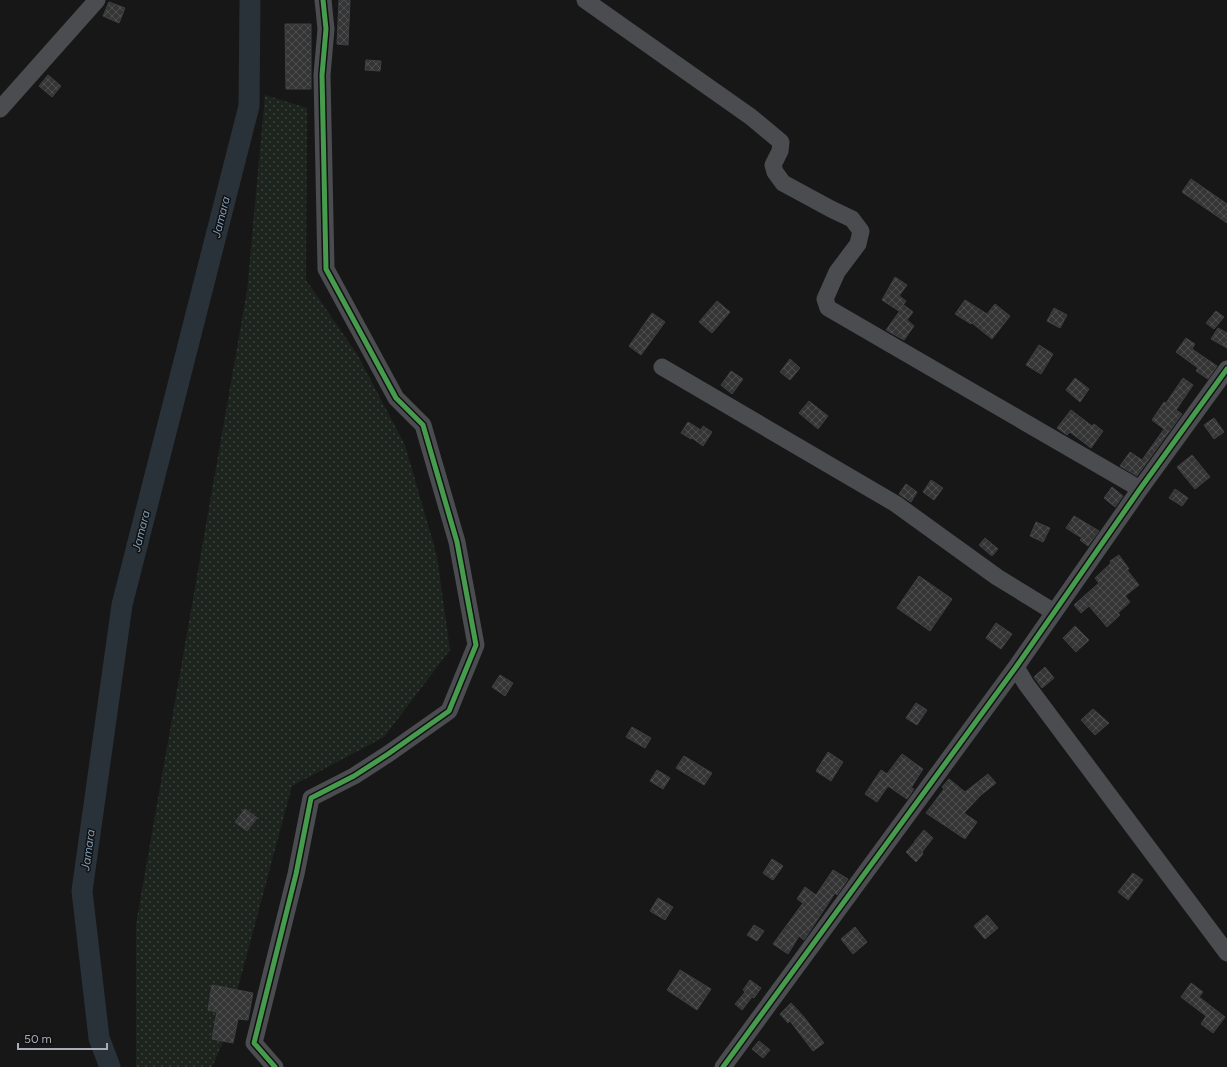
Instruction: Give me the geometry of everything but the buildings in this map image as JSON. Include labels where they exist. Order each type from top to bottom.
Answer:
[{"type":"street","points":[[0,109],[98,0]]},
{"type":"street","points":[[275,1067],[254,1043],[296,874],[312,798],[354,776],[449,711],[476,645],[458,542],[423,425],[396,398],[326,269],[322,75],[326,29],[323,0]]},
{"type":"street","points":[[585,0],[744,113],[781,142],[781,147],[773,165],[775,172],[783,183],[852,219],[861,231],[858,244],[837,272],[825,299],[828,308],[1140,489]]},
{"type":"street","points":[[662,367],[896,504],[997,577],[1054,612]]},
{"type":"street","points":[[723,1067],[1016,667],[1140,489],[1227,369]]},
{"type":"street","points":[[1016,667],[1026,684],[1227,953]]},
{"type":"shaded area","points":[[265,95],[307,108],[306,280],[357,354],[405,445],[437,556],[450,650],[384,737],[292,786],[224,1040],[212,1067],[136,1067],[136,924],[247,291]]},
{"type":"waterway","name":"Jamara","points":[[110,1067],[99,1038],[82,891],[122,605],[249,106],[250,0]]},
{"type":"cycle path","points":[[275,1067],[254,1043],[296,874],[311,798],[354,776],[449,711],[476,645],[457,542],[423,425],[396,398],[326,269],[322,75],[326,29],[323,0]]},
{"type":"cycle path","points":[[723,1067],[1016,667],[1140,489],[1227,369]]}]
